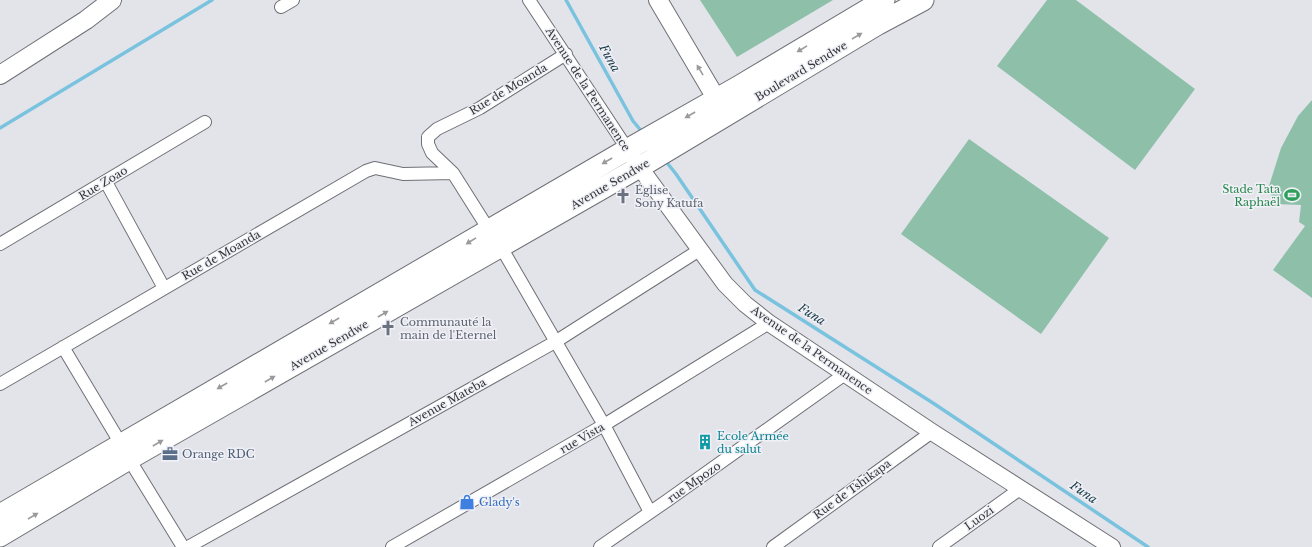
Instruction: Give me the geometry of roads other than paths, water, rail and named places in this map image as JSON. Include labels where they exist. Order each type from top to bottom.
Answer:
[{"type":"highway","name":"Boulevard Sendwe","points":[[721,108],[884,0]]},
{"type":"highway","name":"Boulevard Sendwe","points":[[674,135],[721,108],[923,0]]},
{"type":"highway","name":"Avenue Sendwe","points":[[0,536],[120,454],[489,230],[639,155],[674,135]]},
{"type":"highway","name":"Avenue Sendwe","points":[[0,515],[120,454],[501,247],[639,155]]},
{"type":"main road","points":[[0,75],[91,17],[112,0]]},
{"type":"main road","points":[[658,0],[721,108]]},
{"type":"street","points":[[281,7],[293,0]]},
{"type":"street","name":"Avenue de la Permanence","points":[[529,0],[639,155],[725,284],[745,304],[769,323],[932,432],[1110,547]]},
{"type":"street","name":"Rue de Moanda","points":[[489,230],[453,173],[432,153],[428,144],[428,137],[437,129],[480,108],[566,54]]},
{"type":"street","name":"Rue Zoao","points":[[0,244],[205,122]]},
{"type":"street","name":"Rue de Moanda","points":[[0,384],[366,171],[375,168],[403,174],[453,173]]},
{"type":"street","points":[[106,182],[164,288]]},
{"type":"street","points":[[501,247],[604,425],[650,512]]},
{"type":"street","name":"Avenue Mateba","points":[[188,547],[555,342],[701,250]]},
{"type":"street","name":"rue Vista","points":[[392,547],[604,425],[769,323]]},
{"type":"street","points":[[63,347],[120,454],[183,547]]},
{"type":"street","name":"rue Mpozo","points":[[600,547],[845,374]]},
{"type":"street","name":"Rue de Tshikapa","points":[[773,547],[932,432]]},
{"type":"street","name":"Luozi","points":[[939,547],[1020,489]]},
{"type":"waterway","points":[[0,128],[212,0]]},
{"type":"waterway","name":"Funa","points":[[566,0],[633,121],[643,133]]},
{"type":"waterway","name":"Funa","points":[[664,159],[676,174],[755,290],[933,403],[1148,547]]},
{"type":"place","name":"Stade Tata Raphaël","points":[[1292,195]]},
{"type":"place","name":"Église Sony Katufa","points":[[623,196]]},
{"type":"place","name":"Communauté la main de l'Eternel","points":[[388,328]]},
{"type":"place","name":"Ecole Armée du salut","points":[[705,442]]},
{"type":"place","name":"Orange RDC","points":[[170,454]]},
{"type":"place","name":"Glady's","points":[[467,502]]}]
